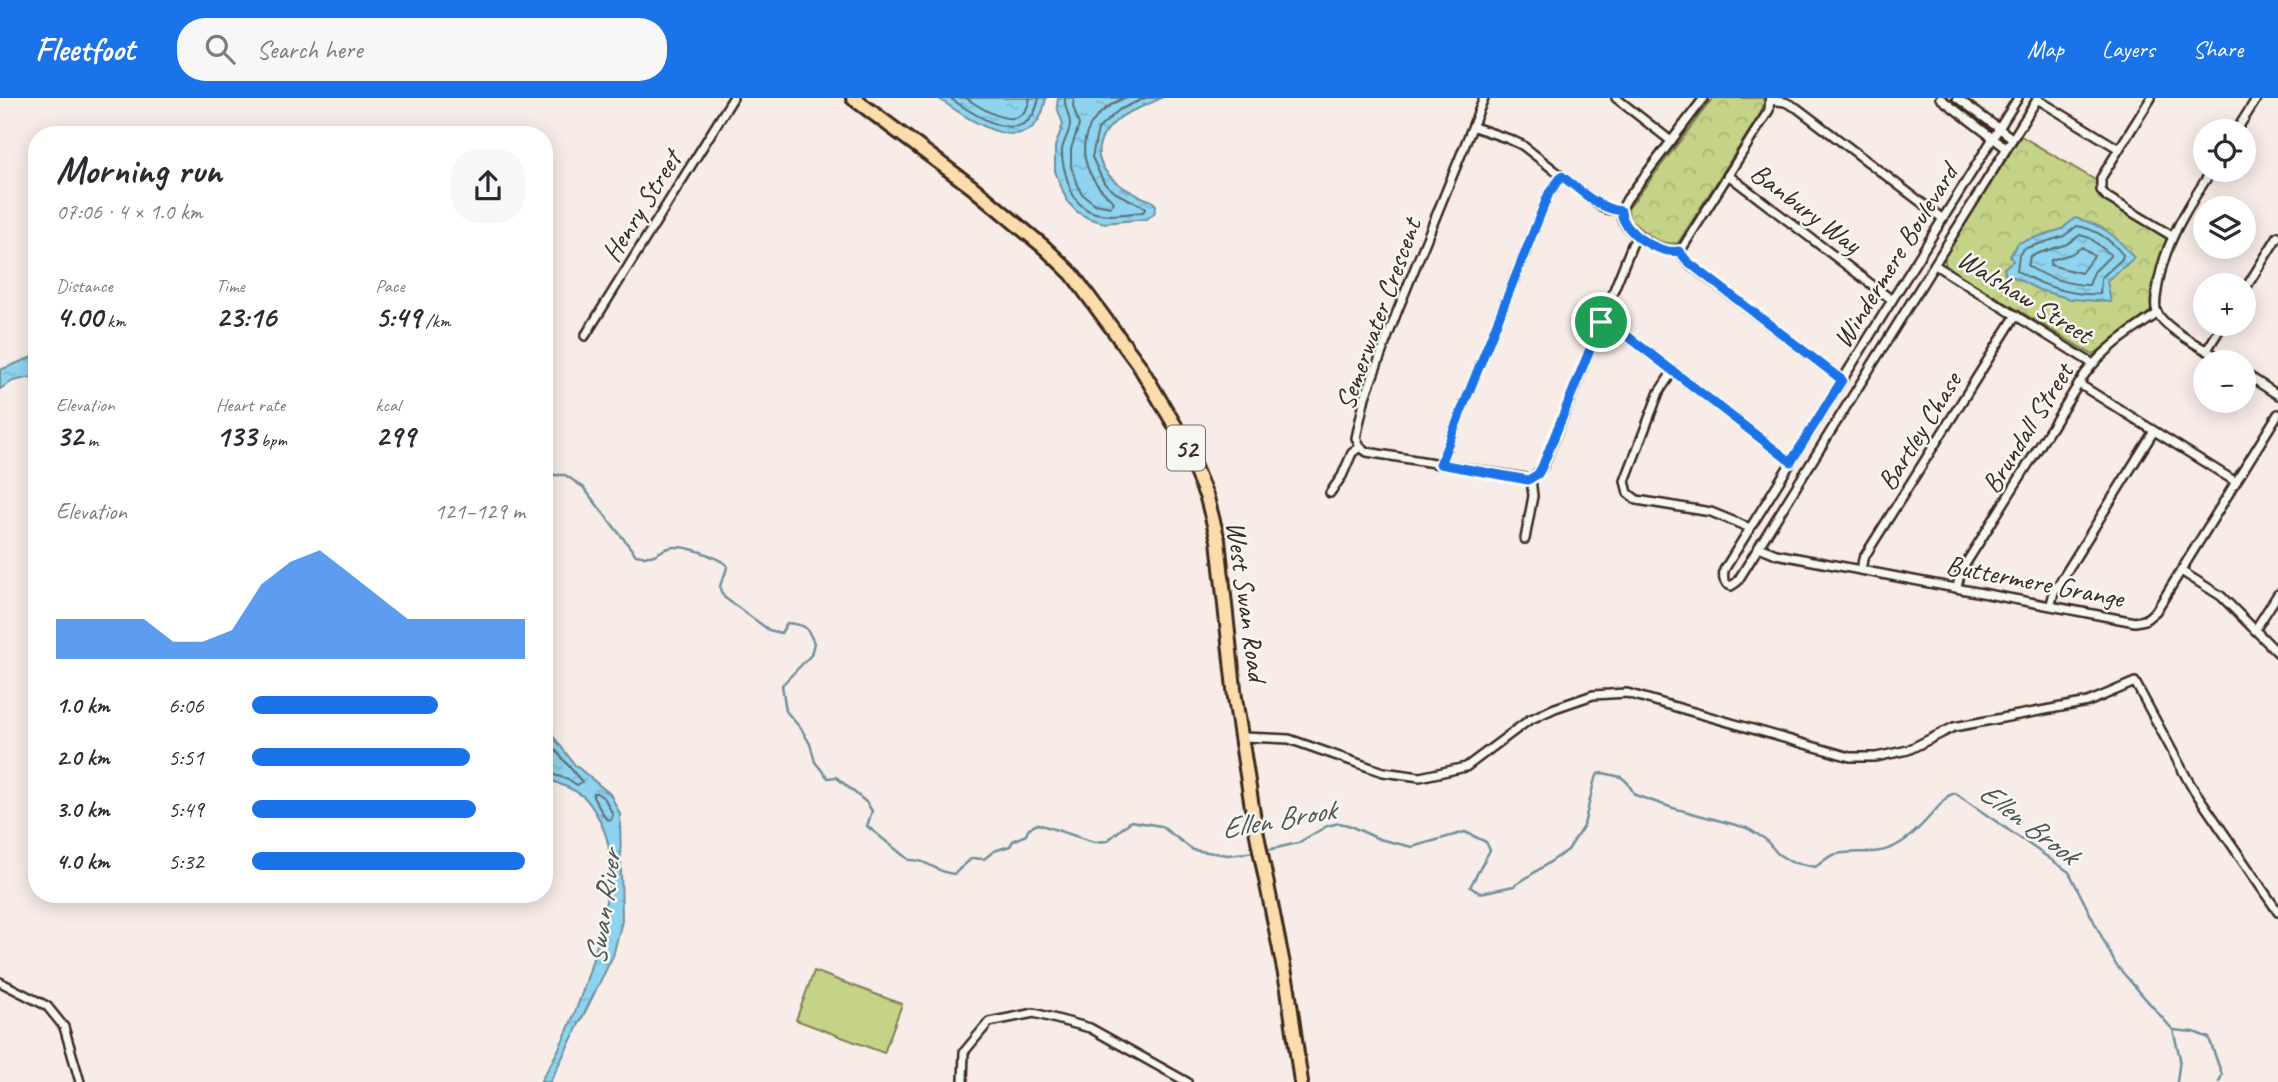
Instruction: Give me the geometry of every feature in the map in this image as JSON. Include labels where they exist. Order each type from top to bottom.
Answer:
[{"type":"main road","name":"West Swan Road","points":[[853,98],[914,142],[1044,247],[1080,284],[1139,365],[1180,434],[1207,498],[1218,540],[1225,612],[1254,820],[1287,989],[1301,1082]]},
{"type":"street","name":"Henry Street","points":[[585,335],[733,98]]},
{"type":"street","name":"Semerwater Crescent","points":[[1484,98],[1397,312],[1365,397],[1356,438],[1360,447],[1367,452],[1531,479]]},
{"type":"street","points":[[1616,98],[1671,141]]},
{"type":"street","points":[[1679,251],[1661,249],[1638,236],[1624,223],[1621,211],[1627,199],[1704,98]]},
{"type":"street","points":[[1940,98],[2006,148]]},
{"type":"street","points":[[1957,98],[2012,138]]},
{"type":"street","name":"Windermere Boulevard","points":[[2018,98],[1724,570],[1723,579],[1726,584],[1731,586],[1737,582],[2037,98]]},
{"type":"street","points":[[2037,98],[2119,149]]},
{"type":"street","points":[[2151,98],[2101,178],[2101,190],[2107,197],[2172,236]]},
{"type":"street","points":[[2244,119],[2257,98]]},
{"type":"street","points":[[1679,251],[1769,110],[1770,99],[1797,108],[1943,219]]},
{"type":"street","points":[[1474,127],[1522,145],[1599,205],[1621,211]]},
{"type":"street","name":"Banbury Way","points":[[1728,175],[1892,300]]},
{"type":"street","points":[[1440,464],[1549,193],[1562,176]]},
{"type":"street","points":[[2205,182],[2172,236],[2158,282],[2155,304],[2157,314],[2169,325],[2207,350],[2216,336]]},
{"type":"street","points":[[1525,539],[1533,496],[1531,479],[1542,467],[1638,236]]},
{"type":"street","points":[[2255,273],[2278,236]]},
{"type":"street","points":[[1679,251],[1688,262],[1842,380]]},
{"type":"street","name":"Walshaw Street","points":[[1935,265],[2093,363]]},
{"type":"street","name":"Brundall Street","points":[[1957,587],[1961,571],[2093,363],[2117,341],[2157,314]]},
{"type":"street","name":"Bartley Chase","points":[[1861,570],[1863,559],[2016,315]]},
{"type":"street","points":[[1601,322],[1630,338],[1791,462]]},
{"type":"street","points":[[1673,371],[1660,392],[1625,481],[1628,493],[1637,500],[1711,512],[1750,528]]},
{"type":"street","points":[[2256,381],[2278,395]]},
{"type":"street","points":[[2078,384],[2236,482]]},
{"type":"street","name":"Buttermere Grange","points":[[1759,547],[1776,554],[2136,622],[2145,620],[2156,611],[2278,414]]},
{"type":"street","points":[[2051,604],[2054,592],[2154,431]]},
{"type":"street","points":[[1330,493],[1342,476],[1352,453],[1360,447]]},
{"type":"street","points":[[2181,571],[2221,596],[2278,653]]},
{"type":"street","points":[[2255,630],[2278,594]]},
{"type":"street","points":[[1242,737],[1289,739],[1383,772],[1420,777],[1466,767],[1528,720],[1555,708],[1593,695],[1627,693],[1850,757],[1876,757],[1908,750],[1954,727],[2088,702],[2135,682],[2190,784],[2278,912]]},
{"type":"street","points":[[0,982],[47,1006],[64,1027],[80,1082]]},
{"type":"street","points":[[963,1082],[964,1052],[989,1022],[1034,1013],[1090,1028],[1187,1082]]},
{"type":"green space","points":[[1713,98],[1763,98],[1764,103],[1760,114],[1678,243],[1657,240],[1629,219],[1628,209]]},
{"type":"green space","points":[[2021,136],[2097,181],[2099,198],[2168,238],[2153,287],[2152,310],[2093,355],[1946,267],[1944,257]]},
{"type":"green space","points":[[814,971],[902,1004],[884,1053],[796,1020]]},
{"type":"water","points":[[938,98],[1046,98],[1039,118],[1029,130],[1015,134],[984,126]]},
{"type":"water","points":[[1058,98],[1161,98],[1121,117],[1107,131],[1100,144],[1099,156],[1103,168],[1112,178],[1156,205],[1154,214],[1146,219],[1104,223],[1076,211],[1067,201],[1055,171],[1055,147],[1063,124],[1057,107]]},
{"type":"water","points":[[2075,218],[2108,232],[2134,258],[2107,281],[2111,302],[2071,299],[2039,290],[2014,277],[2006,278],[2004,268],[2013,261],[2010,256],[2018,243],[2062,229]]},
{"type":"water","points":[[28,359],[28,378],[13,381],[0,389],[0,370]]},
{"type":"water","name":"Swan River","points":[[553,736],[575,765],[610,794],[620,814],[622,921],[613,956],[550,1082],[540,1082],[566,1032],[589,972],[605,909],[608,880],[609,853],[602,824],[586,799],[554,782]]},
{"type":"waterway","name":"Ellen Brook","points":[[553,475],[565,475],[583,487],[636,555],[654,555],[673,547],[709,555],[727,565],[720,585],[725,598],[769,630],[781,633],[787,623],[802,626],[807,630],[814,643],[811,655],[782,685],[786,711],[802,730],[810,744],[815,762],[828,778],[836,777],[867,803],[872,811],[867,826],[909,860],[954,874],[972,858],[984,859],[994,851],[1010,846],[1013,841],[1026,835],[1029,828],[1038,824],[1094,842],[1107,841],[1131,821],[1161,826],[1193,850],[1228,855],[1256,852]]},
{"type":"waterway","name":"Ellen Brook","points":[[1263,851],[1298,843],[1327,826],[1339,823],[1379,839],[1412,847],[1465,832],[1486,842],[1490,850],[1470,887],[1480,893],[1514,886],[1568,850],[1584,825],[1594,782],[1598,774],[1603,773],[1621,777],[1635,795],[1747,828],[1765,839],[1778,854],[1791,862],[1815,867],[1833,855],[1881,851],[1897,845],[1918,829],[1948,796],[1955,793],[2069,872],[2116,965],[2173,1030],[2180,1058],[2177,1082]]},
{"type":"waterway","points":[[2173,1030],[2194,1032],[2209,1038],[2222,1075],[2219,1082]]},
{"type":"route","points":[[1562,176],[1599,205],[1621,211],[1624,223],[1638,236],[1661,249],[1679,251],[1688,262],[1842,380],[1791,462],[1630,338],[1601,322],[1538,474],[1528,480],[1440,464],[1549,193],[1562,176]]}]
